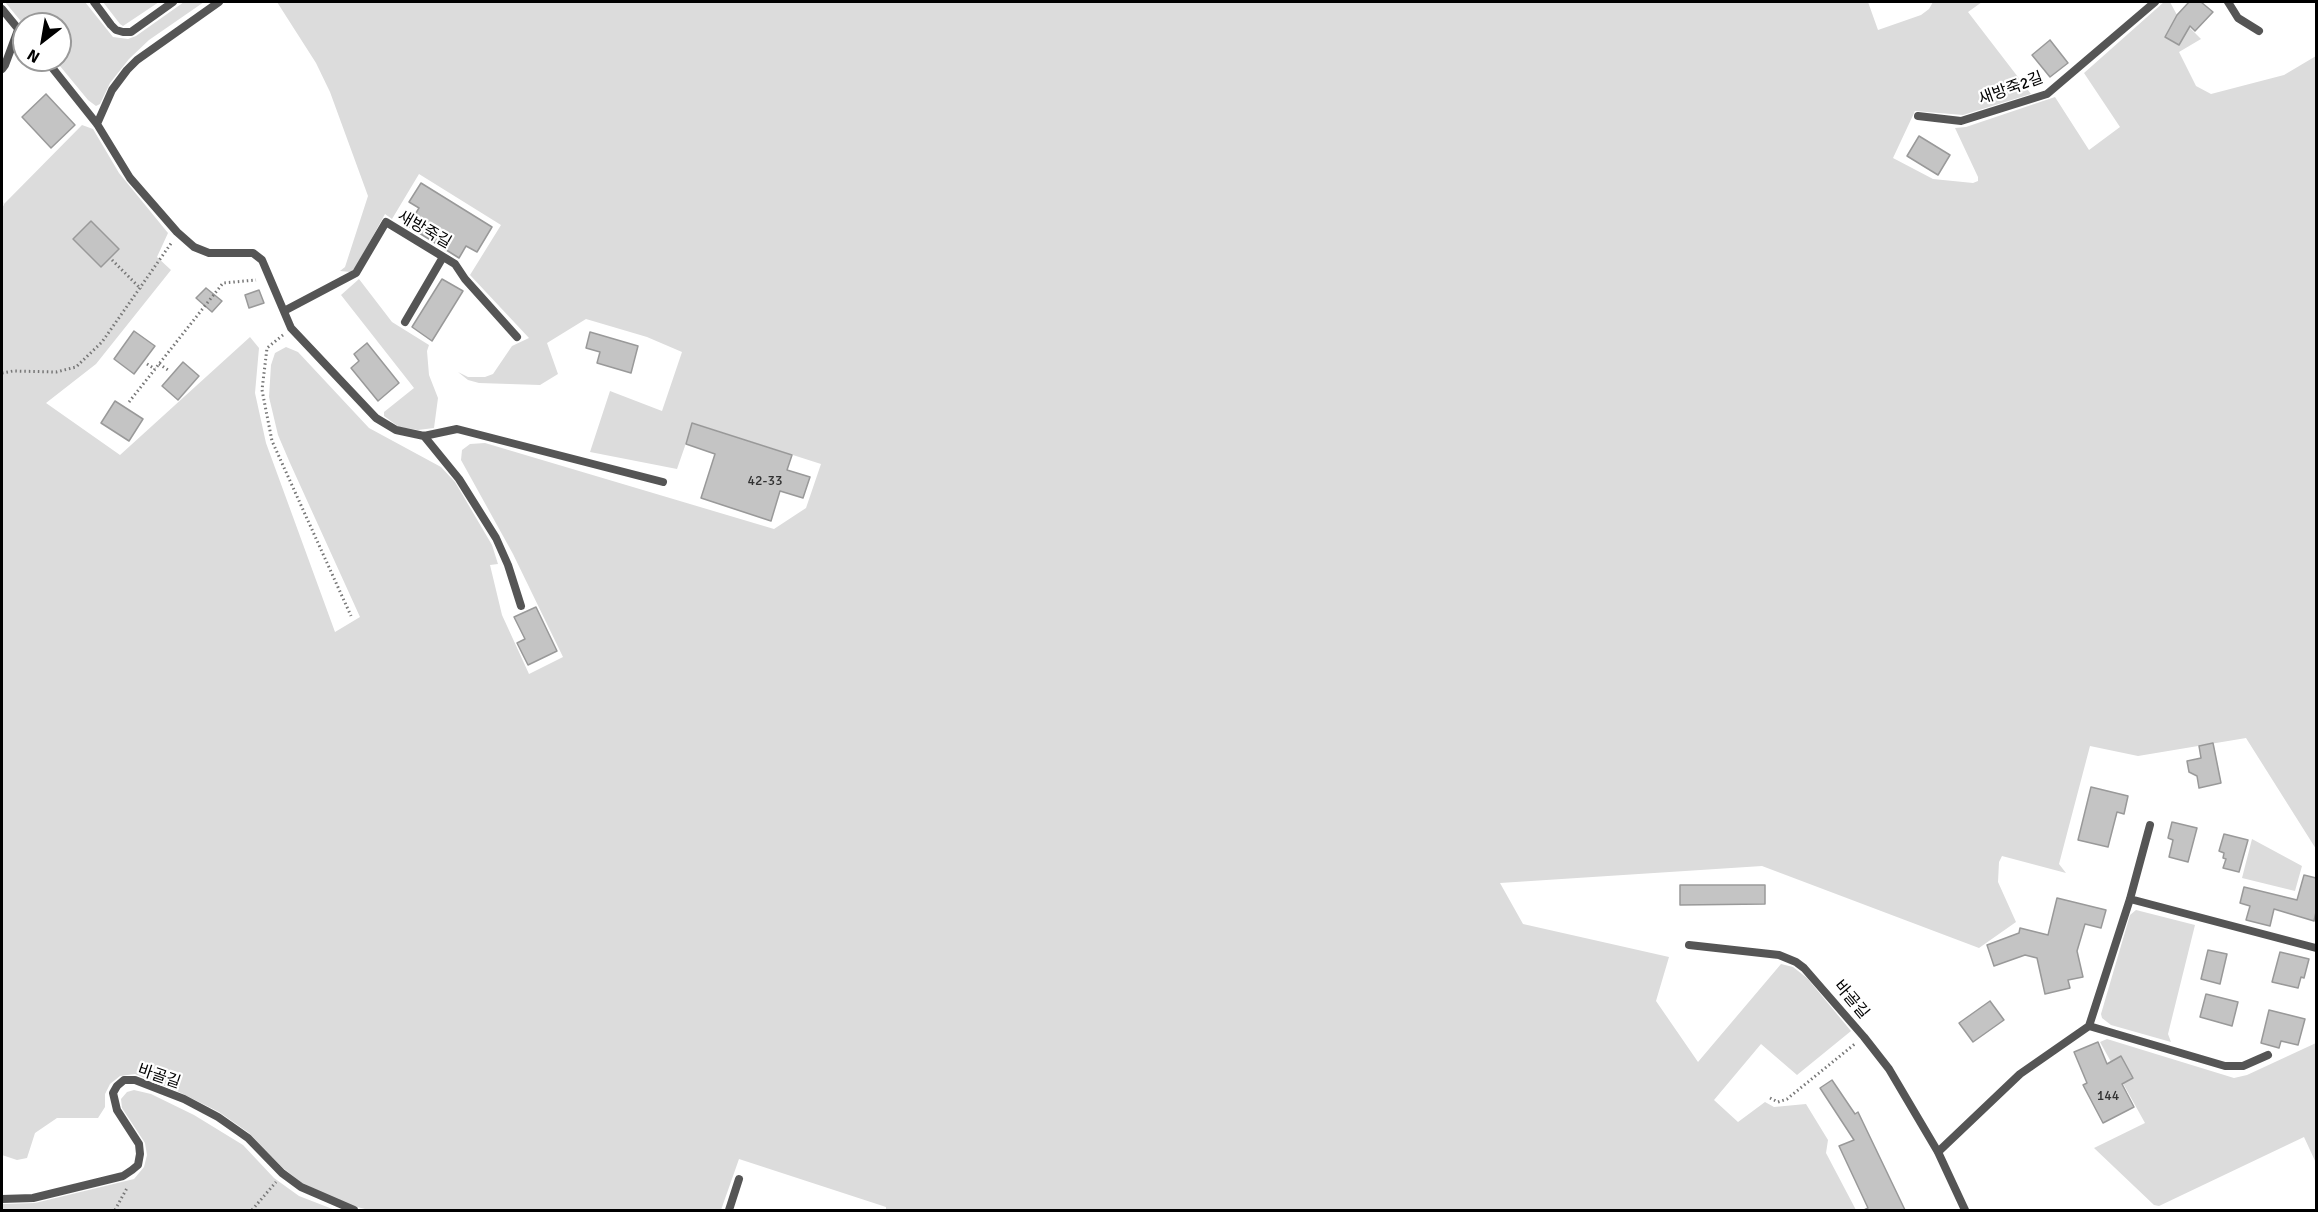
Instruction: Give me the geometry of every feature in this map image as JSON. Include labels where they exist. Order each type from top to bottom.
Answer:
[{"type":"lane","points":[[94,2],[111,25],[123,32],[131,32],[173,2]]},
{"type":"lane","points":[[97,124],[112,90],[137,60],[219,2]]},
{"type":"lane","name":"새방죽2길","points":[[1918,116],[1961,121],[2047,94],[2155,2]]},
{"type":"lane","points":[[2228,2],[2238,18],[2259,31]]},
{"type":"lane","points":[[2,10],[12,22]]},
{"type":"lane","points":[[2,69],[12,51]]},
{"type":"lane","points":[[56,72],[97,124],[130,178],[177,232],[194,247],[209,253],[253,253],[262,260],[291,328],[376,418],[396,430],[424,436],[457,429],[663,483]]},
{"type":"lane","name":"새방죽길","points":[[284,311],[356,273],[386,222],[455,264],[465,279],[517,337]]},
{"type":"lane","points":[[405,322],[443,257]]},
{"type":"lane","points":[[424,436],[459,479],[496,538],[508,565],[521,606]]},
{"type":"lane","points":[[1938,1152],[2020,1074],[2089,1026],[2130,899],[2150,825]]},
{"type":"lane","points":[[2130,899],[2316,948]]},
{"type":"lane","name":"바골길","points":[[1689,945],[1779,956],[1796,962],[1815,978],[1889,1069],[1938,1152],[1965,1210]]},
{"type":"lane","points":[[2089,1026],[2225,1066],[2243,1066],[2268,1055]]},
{"type":"lane","name":"바골길","points":[[2,1199],[33,1198],[112,1179],[123,1176],[138,1165],[139,1144],[113,1100],[113,1093],[124,1080],[135,1080],[184,1099],[218,1117],[248,1138],[282,1173],[301,1187],[354,1210]]},
{"type":"lane","points":[[729,1210],[739,1179]]},
{"type":"path","points":[[2,373],[56,372],[76,367],[102,342],[141,289],[177,232]]},
{"type":"path","points":[[112,260],[141,289]]},
{"type":"path","points":[[129,402],[223,283],[235,280],[249,282],[270,276]]},
{"type":"path","points":[[291,328],[267,348],[262,390],[273,441],[351,616]]},
{"type":"path","points":[[147,364],[155,369]]},
{"type":"path","points":[[159,364],[168,370]]},
{"type":"path","points":[[1770,1098],[1778,1102],[1787,1099],[1864,1037]]},
{"type":"path","points":[[252,1210],[272,1190],[282,1173]]},
{"type":"shaded area","points":[[5,2],[85,2],[113,37],[128,39],[136,36],[184,2],[204,2],[149,40],[129,59],[110,83],[100,104],[96,106],[88,100],[65,72],[72,72],[72,12],[13,12]]},
{"type":"shaded area","points":[[103,2],[159,2],[123,26]]},
{"type":"shaded area","points":[[277,2],[1868,2],[1878,30],[1921,15],[1929,9],[1933,2],[1982,2],[1968,12],[2031,94],[1963,115],[1915,111],[1893,158],[1933,179],[1973,183],[1978,181],[1978,177],[1955,128],[1966,127],[2055,97],[2089,150],[2120,127],[2084,73],[2164,2],[2170,2],[2177,15],[2201,39],[2179,52],[2196,86],[2211,94],[2284,75],[2316,56],[2316,849],[2246,738],[2138,756],[2090,746],[2059,864],[2066,873],[2002,856],[1999,862],[1998,882],[2016,922],[1979,948],[1762,866],[1500,883],[1523,924],[1669,957],[1656,1001],[1698,1062],[1781,964],[1793,967],[1807,978],[1851,1031],[1797,1075],[1761,1044],[1714,1100],[1738,1122],[1765,1102],[1774,1107],[1806,1104],[1828,1140],[1826,1153],[1856,1210],[886,1210],[886,1207],[739,1159],[721,1210],[369,1210],[349,1205],[302,1183],[283,1168],[249,1133],[219,1112],[177,1091],[135,1074],[120,1076],[110,1084],[105,1094],[105,1107],[98,1118],[57,1118],[35,1133],[27,1158],[17,1160],[2,1155],[2,207],[4,205],[2,200],[4,204],[82,125],[93,129],[119,173],[168,233],[157,257],[171,270],[96,364],[46,403],[120,455],[250,337],[259,348],[255,393],[266,443],[335,632],[360,617],[278,435],[269,397],[271,365],[275,353],[286,347],[298,352],[369,428],[441,467],[455,482],[492,545],[498,564],[490,565],[502,615],[529,674],[563,657],[513,554],[461,460],[462,450],[470,444],[485,443],[774,529],[806,508],[821,464],[693,423],[677,469],[590,452],[610,391],[662,411],[682,352],[647,337],[586,319],[547,343],[558,374],[540,385],[479,383],[468,380],[458,372],[468,377],[485,377],[493,374],[512,346],[529,338],[470,275],[501,225],[419,174],[392,219],[385,214],[356,267],[351,272],[340,271],[345,267],[368,196],[330,92],[316,63]]},
{"type":"shaded area","points":[[359,279],[392,322],[429,345],[427,351],[429,375],[438,398],[434,428],[418,430],[399,427],[384,416],[384,412],[414,388],[341,295]]},
{"type":"shaded area","points":[[2252,839],[2302,866],[2295,891],[2242,878]]},
{"type":"shaded area","points":[[2136,910],[2195,925],[2168,1034],[2171,1042],[2111,1025],[2102,1018],[2101,1014],[2130,915]]},
{"type":"shaded area","points":[[2107,1039],[2234,1078],[2247,1075],[2316,1043],[2316,1163],[2304,1137],[2159,1206],[2154,1205],[2094,1148],[2145,1123],[2100,1042]]},
{"type":"shaded area","points":[[134,1090],[151,1094],[194,1115],[243,1145],[274,1178],[299,1196],[335,1210],[2,1210],[2,1204],[35,1203],[134,1179],[144,1167],[147,1155],[145,1143],[122,1108],[121,1099],[127,1092]]},
{"type":"building","points":[[2189,2],[2201,2],[2213,12],[2195,31],[2190,26],[2179,45],[2165,37],[2177,15]]},
{"type":"building","points":[[2050,40],[2068,63],[2050,77],[2032,55]]},
{"type":"building","points":[[46,94],[75,125],[51,148],[22,117]]},
{"type":"building","points":[[1919,136],[1950,155],[1938,175],[1907,156]]},
{"type":"building","points":[[421,183],[492,227],[477,252],[466,246],[459,258],[408,226],[419,208],[409,202]]},
{"type":"building","points":[[91,221],[119,249],[101,267],[73,239]]},
{"type":"building","points":[[442,279],[463,291],[432,341],[412,327]]},
{"type":"building","points":[[206,288],[222,301],[212,312],[196,298]]},
{"type":"building","points":[[259,290],[264,303],[249,308],[245,295]]},
{"type":"building","points":[[134,331],[155,346],[134,374],[114,359]]},
{"type":"building","points":[[590,332],[638,346],[631,373],[597,363],[600,352],[586,348]]},
{"type":"building","points":[[367,343],[399,383],[378,401],[351,368],[359,361],[354,354]]},
{"type":"building","points":[[183,362],[199,376],[178,400],[162,386]]},
{"type":"building","points":[[115,401],[143,419],[129,441],[101,423]]},
{"type":"building","points":[[692,423],[792,455],[787,470],[810,477],[803,498],[780,491],[771,521],[701,498],[715,454],[686,444]]},
{"type":"building","points":[[536,607],[557,651],[528,665],[517,643],[525,639],[514,617]]},
{"type":"building","points":[[2213,743],[2221,783],[2199,788],[2197,776],[2189,772],[2187,761],[2201,758],[2199,746]]},
{"type":"building","points":[[2091,787],[2128,796],[2124,814],[2117,812],[2108,847],[2078,840]]},
{"type":"building","points":[[2172,822],[2197,828],[2188,862],[2169,857],[2173,840],[2168,838]]},
{"type":"building","points":[[2224,834],[2248,840],[2239,872],[2223,868],[2226,859],[2223,858],[2224,853],[2219,851]]},
{"type":"building","points":[[2304,875],[2316,878],[2314,921],[2274,909],[2270,926],[2246,920],[2250,906],[2240,903],[2244,887],[2297,900]]},
{"type":"building","points":[[1680,885],[1765,885],[1765,904],[1680,905]]},
{"type":"building","points":[[2057,898],[2106,910],[2101,928],[2085,924],[2077,951],[2083,977],[2068,980],[2070,988],[2045,994],[2037,958],[2025,955],[1994,966],[1987,945],[2019,933],[2020,928],[2048,935]]},
{"type":"building","points":[[2208,950],[2227,954],[2220,984],[2201,979]]},
{"type":"building","points":[[2280,952],[2309,959],[2304,978],[2301,977],[2298,988],[2272,982]]},
{"type":"building","points":[[2206,994],[2238,1002],[2232,1026],[2200,1017]]},
{"type":"building","points":[[1990,1001],[2004,1020],[1973,1042],[1959,1023]]},
{"type":"building","points":[[2269,1010],[2305,1019],[2298,1045],[2281,1041],[2279,1048],[2261,1043]]},
{"type":"building","points":[[2098,1042],[2107,1064],[2121,1056],[2133,1078],[2122,1084],[2134,1107],[2103,1123],[2083,1085],[2087,1083],[2074,1052]]},
{"type":"building","points":[[1832,1080],[1855,1114],[1858,1112],[1905,1210],[1864,1210],[1868,1208],[1839,1146],[1854,1140],[1820,1088]]}]
